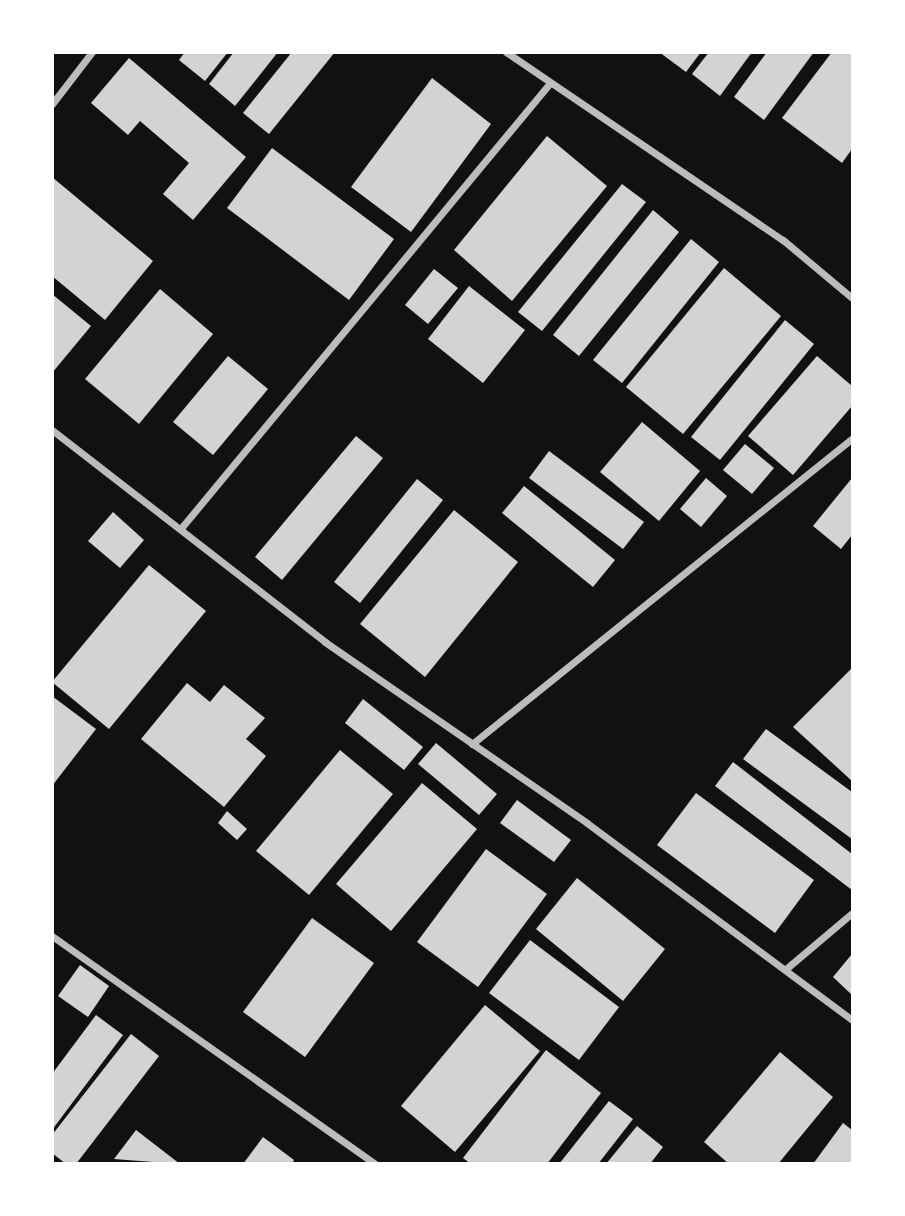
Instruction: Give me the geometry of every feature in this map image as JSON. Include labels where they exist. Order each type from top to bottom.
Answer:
[{"type":"street","points":[[52,104],[92,52]]},
{"type":"street","points":[[506,52],[783,240],[852,298]]},
{"type":"street","points":[[182,527],[550,83]]},
{"type":"street","points":[[52,430],[182,527],[325,642],[787,968],[852,1020]]},
{"type":"street","points":[[472,744],[852,438]]},
{"type":"street","points":[[787,968],[852,913]]},
{"type":"street","points":[[52,936],[375,1164]]},
{"type":"building","points":[[185,52],[228,52],[205,81],[179,60]]},
{"type":"building","points":[[234,52],[278,52],[235,106],[209,84]]},
{"type":"building","points":[[292,52],[335,52],[269,134],[243,113]]},
{"type":"building","points":[[659,52],[701,52],[686,72]]},
{"type":"building","points":[[709,52],[752,52],[720,96],[692,74]]},
{"type":"building","points":[[767,52],[814,52],[764,120],[734,97]]},
{"type":"building","points":[[832,52],[852,52],[852,149],[842,163],[782,118]]},
{"type":"building","points":[[129,58],[246,157],[193,220],[163,194],[189,163],[140,121],[128,135],[91,103]]},
{"type":"building","points":[[432,78],[491,124],[411,232],[351,187]]},
{"type":"building","points":[[547,136],[607,186],[512,301],[454,250]]},
{"type":"building","points":[[272,148],[394,239],[349,300],[227,208]]},
{"type":"building","points":[[52,177],[153,261],[105,320],[52,276]]},
{"type":"building","points":[[622,184],[646,202],[542,331],[518,312]]},
{"type":"building","points":[[653,210],[679,232],[579,356],[553,335]]},
{"type":"building","points":[[691,239],[719,262],[622,383],[593,360]]},
{"type":"building","points":[[724,268],[781,316],[683,434],[626,387]]},
{"type":"building","points":[[434,269],[458,288],[428,324],[405,305]]},
{"type":"building","points":[[469,286],[525,330],[483,383],[428,339]]},
{"type":"building","points":[[160,289],[213,334],[139,424],[85,379]]},
{"type":"building","points":[[52,294],[91,326],[52,373]]},
{"type":"building","points":[[785,320],[814,344],[720,460],[691,437]]},
{"type":"building","points":[[228,356],[268,389],[213,455],[173,422]]},
{"type":"building","points":[[817,356],[852,386],[852,406],[793,475],[748,436]]},
{"type":"building","points":[[642,422],[700,471],[659,521],[600,472]]},
{"type":"building","points":[[356,436],[383,458],[282,580],[255,557]]},
{"type":"building","points":[[745,444],[774,468],[752,494],[723,470]]},
{"type":"building","points":[[549,451],[644,522],[623,549],[529,478]]},
{"type":"building","points":[[706,478],[727,496],[701,527],[680,509]]},
{"type":"building","points":[[852,478],[852,535],[841,549],[813,526]]},
{"type":"building","points":[[417,479],[443,500],[360,603],[334,582]]},
{"type":"building","points":[[524,486],[615,560],[593,587],[502,513]]},
{"type":"building","points":[[454,510],[518,562],[425,677],[360,624]]},
{"type":"building","points":[[113,512],[144,540],[120,568],[88,541]]},
{"type":"building","points":[[149,565],[206,611],[109,729],[52,682]]},
{"type":"building","points":[[852,668],[852,781],[793,727]]},
{"type":"building","points":[[187,683],[210,702],[224,685],[265,718],[246,739],[266,756],[224,807],[141,739]]},
{"type":"building","points":[[52,696],[96,729],[52,786]]},
{"type":"building","points":[[363,699],[423,747],[404,770],[345,723]]},
{"type":"building","points":[[766,729],[852,792],[852,839],[743,759]]},
{"type":"building","points":[[436,743],[497,794],[479,815],[418,764]]},
{"type":"building","points":[[340,750],[393,794],[309,895],[256,851]]},
{"type":"building","points":[[733,762],[852,854],[852,890],[715,786]]},
{"type":"building","points":[[422,783],[477,829],[391,931],[336,884]]},
{"type":"building","points":[[696,793],[814,880],[775,933],[657,845]]},
{"type":"building","points":[[517,800],[571,840],[554,862],[500,823]]},
{"type":"building","points":[[227,811],[247,829],[237,840],[218,823]]},
{"type":"building","points":[[486,849],[547,894],[478,987],[417,942]]},
{"type":"building","points":[[577,878],[665,949],[623,1001],[536,929]]},
{"type":"building","points":[[312,918],[374,963],[305,1057],[243,1012]]},
{"type":"building","points":[[530,940],[619,1007],[579,1060],[489,993]]},
{"type":"building","points":[[852,954],[852,995],[833,977]]},
{"type":"building","points":[[80,965],[109,986],[88,1017],[58,996]]},
{"type":"building","points":[[485,1005],[540,1051],[455,1152],[401,1106]]},
{"type":"building","points":[[96,1015],[123,1035],[52,1130],[52,1074]]},
{"type":"building","points":[[131,1034],[159,1056],[76,1164],[66,1164],[52,1153],[52,1135]]},
{"type":"building","points":[[546,1050],[601,1093],[547,1164],[471,1164],[463,1158]]},
{"type":"building","points":[[780,1052],[833,1097],[778,1164],[729,1164],[704,1142]]},
{"type":"building","points":[[609,1101],[633,1119],[598,1164],[559,1164]]},
{"type":"building","points":[[843,1123],[852,1130],[852,1164],[813,1164]]},
{"type":"building","points":[[637,1126],[663,1147],[650,1164],[606,1164]]},
{"type":"building","points":[[136,1130],[180,1164],[114,1159]]},
{"type":"building","points":[[263,1137],[294,1160],[292,1164],[243,1164]]}]
